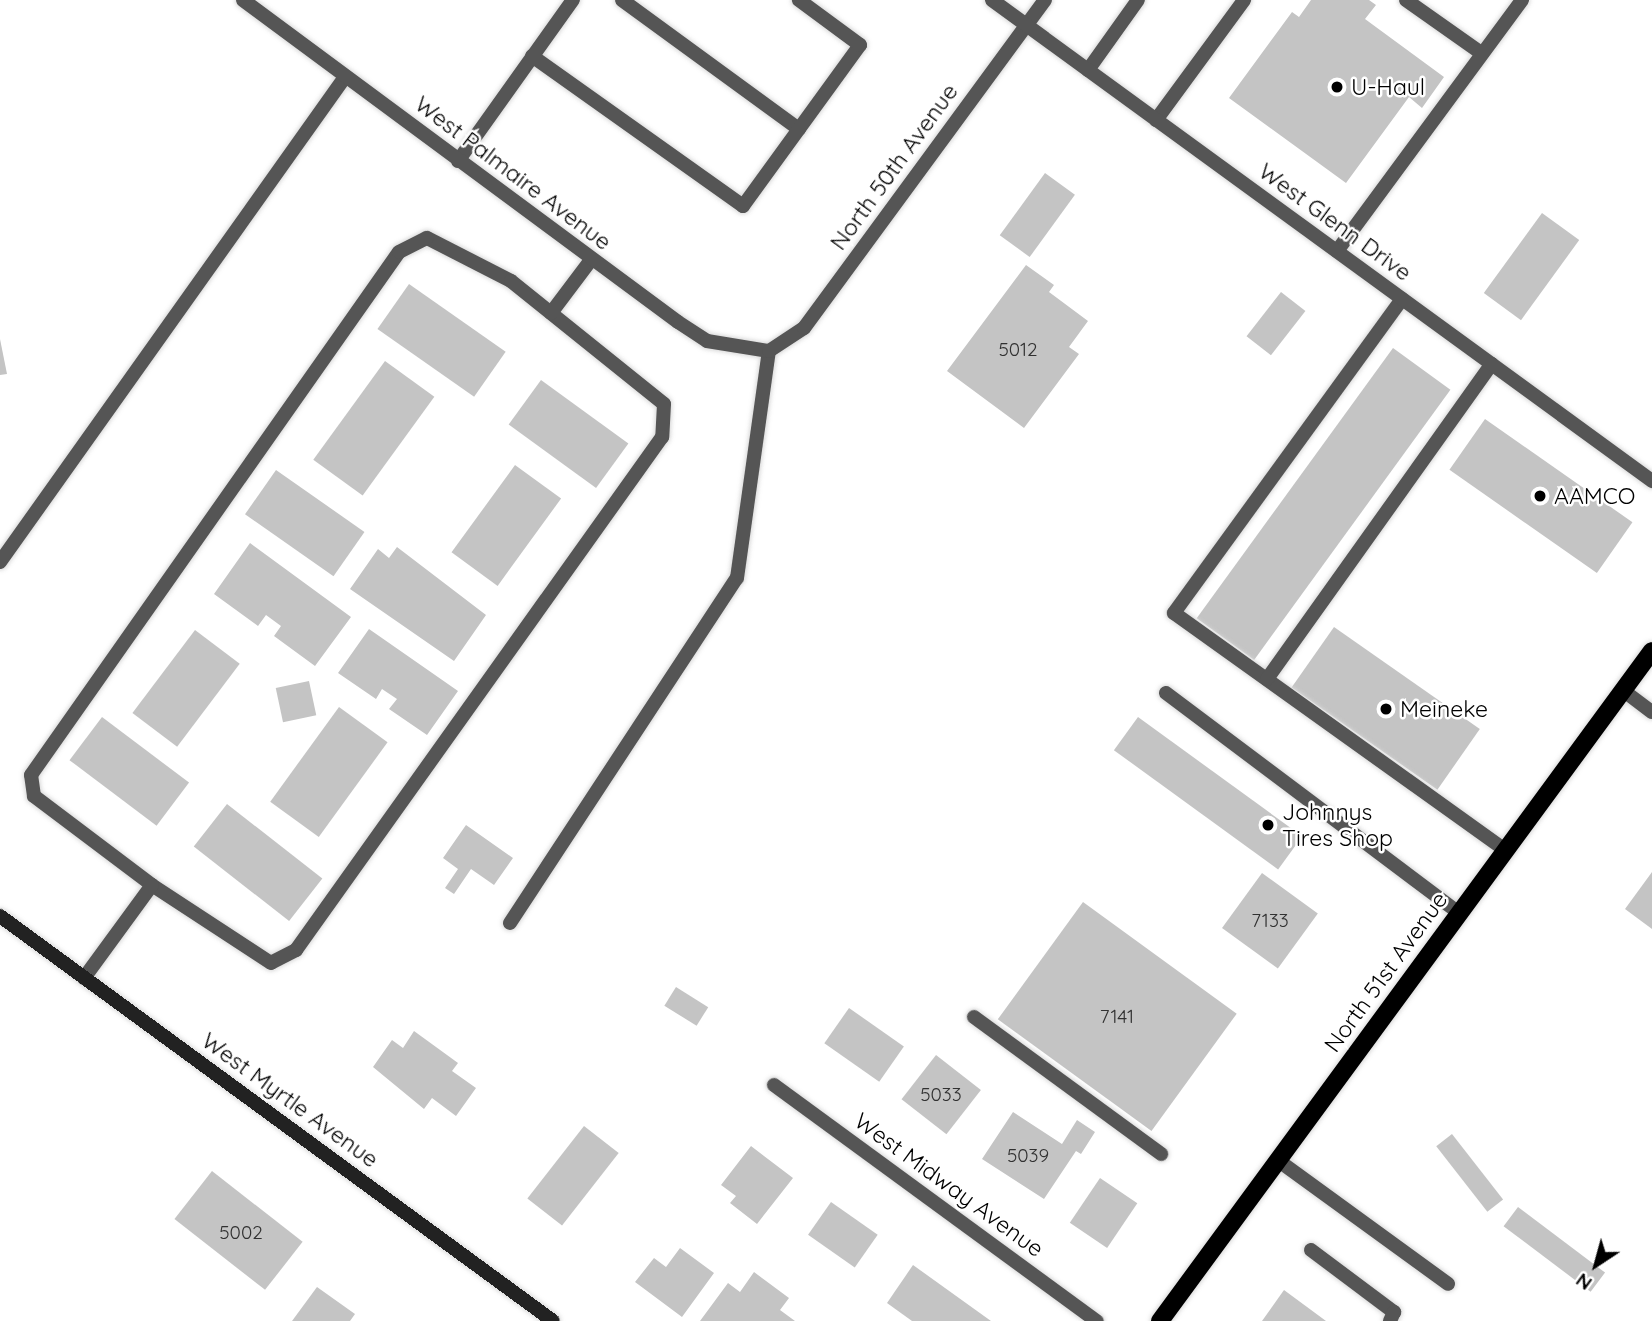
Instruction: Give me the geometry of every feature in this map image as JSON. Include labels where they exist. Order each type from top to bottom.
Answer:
[{"type":"main road","name":"North 51st Avenue","points":[[1160,1321],[1652,651]]},
{"type":"street","name":"West Palmaire Avenue","points":[[243,0],[591,260],[707,341],[769,351]]},
{"type":"street","points":[[458,161],[573,0]]},
{"type":"street","points":[[622,0],[799,129]]},
{"type":"street","points":[[532,56],[743,206],[860,45],[799,0]]},
{"type":"street","name":"West Glenn Drive","points":[[992,0],[1652,481]]},
{"type":"street","name":"North 50th Avenue","points":[[769,351],[804,328],[1045,0]]},
{"type":"street","points":[[1088,70],[1138,0]]},
{"type":"street","points":[[1156,120],[1244,0]]},
{"type":"street","points":[[1406,0],[1481,53]]},
{"type":"street","points":[[1337,251],[1522,0]]},
{"type":"street","points":[[0,562],[345,76]]},
{"type":"street","points":[[427,238],[511,281],[664,404],[662,437],[296,950],[271,963],[152,885],[34,796],[31,775],[399,252],[427,238]]},
{"type":"street","points":[[551,313],[591,260]]},
{"type":"street","points":[[1402,299],[1174,613],[1505,850]]},
{"type":"street","points":[[510,923],[737,578],[769,351]]},
{"type":"street","points":[[1267,679],[1492,364]]},
{"type":"street","points":[[1624,691],[1652,712]]},
{"type":"street","points":[[1166,693],[1459,913]]},
{"type":"street","points":[[85,978],[152,885]]},
{"type":"street","name":"West Myrtle Avenue","points":[[0,916],[553,1321]]},
{"type":"street","points":[[974,1017],[1161,1154]]},
{"type":"street","name":"West Midway Avenue","points":[[774,1086],[1097,1321]]},
{"type":"street","points":[[1279,1161],[1448,1284]]},
{"type":"street","points":[[1311,1250],[1394,1312],[1390,1321]]},
{"type":"building","name":"U-Haul","points":[[1311,0],[1369,0],[1376,5],[1365,19],[1444,77],[1422,108],[1409,97],[1346,183],[1229,98],[1292,12],[1299,17]]},
{"type":"building","points":[[1045,173],[1075,195],[1030,257],[1000,235]]},
{"type":"building","points":[[1542,213],[1579,240],[1521,320],[1484,293]]},
{"type":"building","points":[[1026,265],[1054,285],[1049,292],[1088,321],[1069,347],[1079,354],[1024,428],[947,371]]},
{"type":"building","points":[[409,284],[506,352],[474,397],[377,329]]},
{"type":"building","points":[[1281,292],[1305,311],[1271,355],[1247,336]]},
{"type":"building","points":[[0,339],[7,374],[0,375]]},
{"type":"building","points":[[1393,348],[1450,390],[1254,660],[1197,618]]},
{"type":"building","points":[[385,361],[434,397],[363,496],[313,460]]},
{"type":"building","points":[[541,380],[628,443],[596,488],[509,424]]},
{"type":"building","name":"AAMCO","points":[[1485,419],[1632,522],[1597,573],[1449,470]]},
{"type":"building","points":[[515,465],[561,499],[498,586],[452,552]]},
{"type":"building","points":[[276,470],[364,532],[333,576],[245,514]]},
{"type":"building","points":[[250,543],[351,617],[315,666],[274,636],[281,626],[266,615],[258,626],[214,594]]},
{"type":"building","points":[[397,547],[486,615],[454,661],[350,589],[378,549],[389,558]]},
{"type":"building","name":"Meineke","points":[[1334,627],[1480,729],[1437,790],[1292,688]]},
{"type":"building","points":[[369,629],[458,691],[427,735],[389,709],[397,699],[382,689],[376,699],[338,673]]},
{"type":"building","points":[[195,630],[240,664],[177,747],[132,713]]},
{"type":"building","points":[[309,681],[316,715],[283,722],[276,688]]},
{"type":"building","points":[[339,707],[388,742],[319,837],[270,802]]},
{"type":"building","points":[[102,717],[189,783],[157,826],[70,760]]},
{"type":"building","points":[[1138,717],[1302,836],[1278,869],[1114,750]]},
{"type":"building","points":[[227,804],[322,878],[289,921],[194,847]]},
{"type":"building","points":[[466,825],[513,858],[494,885],[471,869],[454,894],[445,888],[458,869],[443,858]]},
{"type":"building","points":[[1652,872],[1652,929],[1625,909]]},
{"type":"building","points":[[1262,873],[1318,914],[1278,969],[1222,928]]},
{"type":"building","points":[[1083,902],[1237,1014],[1151,1131],[998,1019]]},
{"type":"building","points":[[676,987],[708,1007],[697,1026],[664,1006]]},
{"type":"building","points":[[849,1008],[904,1046],[879,1082],[824,1043]]},
{"type":"building","points":[[414,1031],[458,1063],[452,1071],[476,1088],[456,1116],[432,1098],[424,1109],[373,1067],[392,1040],[403,1048]]},
{"type":"building","points":[[936,1055],[981,1090],[946,1134],[902,1099]]},
{"type":"building","points":[[1013,1112],[1062,1144],[1077,1120],[1095,1132],[1081,1154],[1076,1151],[1044,1199],[982,1159]]},
{"type":"building","points":[[584,1126],[619,1153],[562,1226],[527,1198]]},
{"type":"building","points":[[1452,1134],[1503,1199],[1487,1212],[1436,1146]]},
{"type":"building","points":[[751,1146],[793,1178],[757,1224],[730,1203],[736,1196],[721,1185]]},
{"type":"building","points":[[212,1171],[303,1242],[265,1290],[174,1219]]},
{"type":"building","points":[[1100,1178],[1137,1203],[1107,1248],[1070,1223]]},
{"type":"building","points":[[831,1202],[878,1235],[855,1267],[808,1235]]},
{"type":"building","points":[[1518,1207],[1605,1273],[1591,1292],[1504,1226]]},
{"type":"building","points":[[680,1248],[714,1273],[682,1317],[635,1282],[654,1258],[666,1267]]},
{"type":"building","points":[[913,1265],[991,1321],[912,1321],[887,1303]]},
{"type":"building","points":[[754,1272],[789,1298],[780,1310],[795,1321],[700,1321],[728,1283],[740,1292]]},
{"type":"building","points":[[317,1287],[355,1314],[350,1321],[292,1321]]},
{"type":"building","points":[[1284,1290],[1326,1321],[1262,1321]]},
{"type":"place","name":"U-Haul","points":[[1337,87]]},
{"type":"place","name":"AAMCO","points":[[1540,496]]},
{"type":"place","name":"Meineke","points":[[1386,709]]},
{"type":"place","name":"Johnnys Tires Shop","points":[[1268,825]]}]
